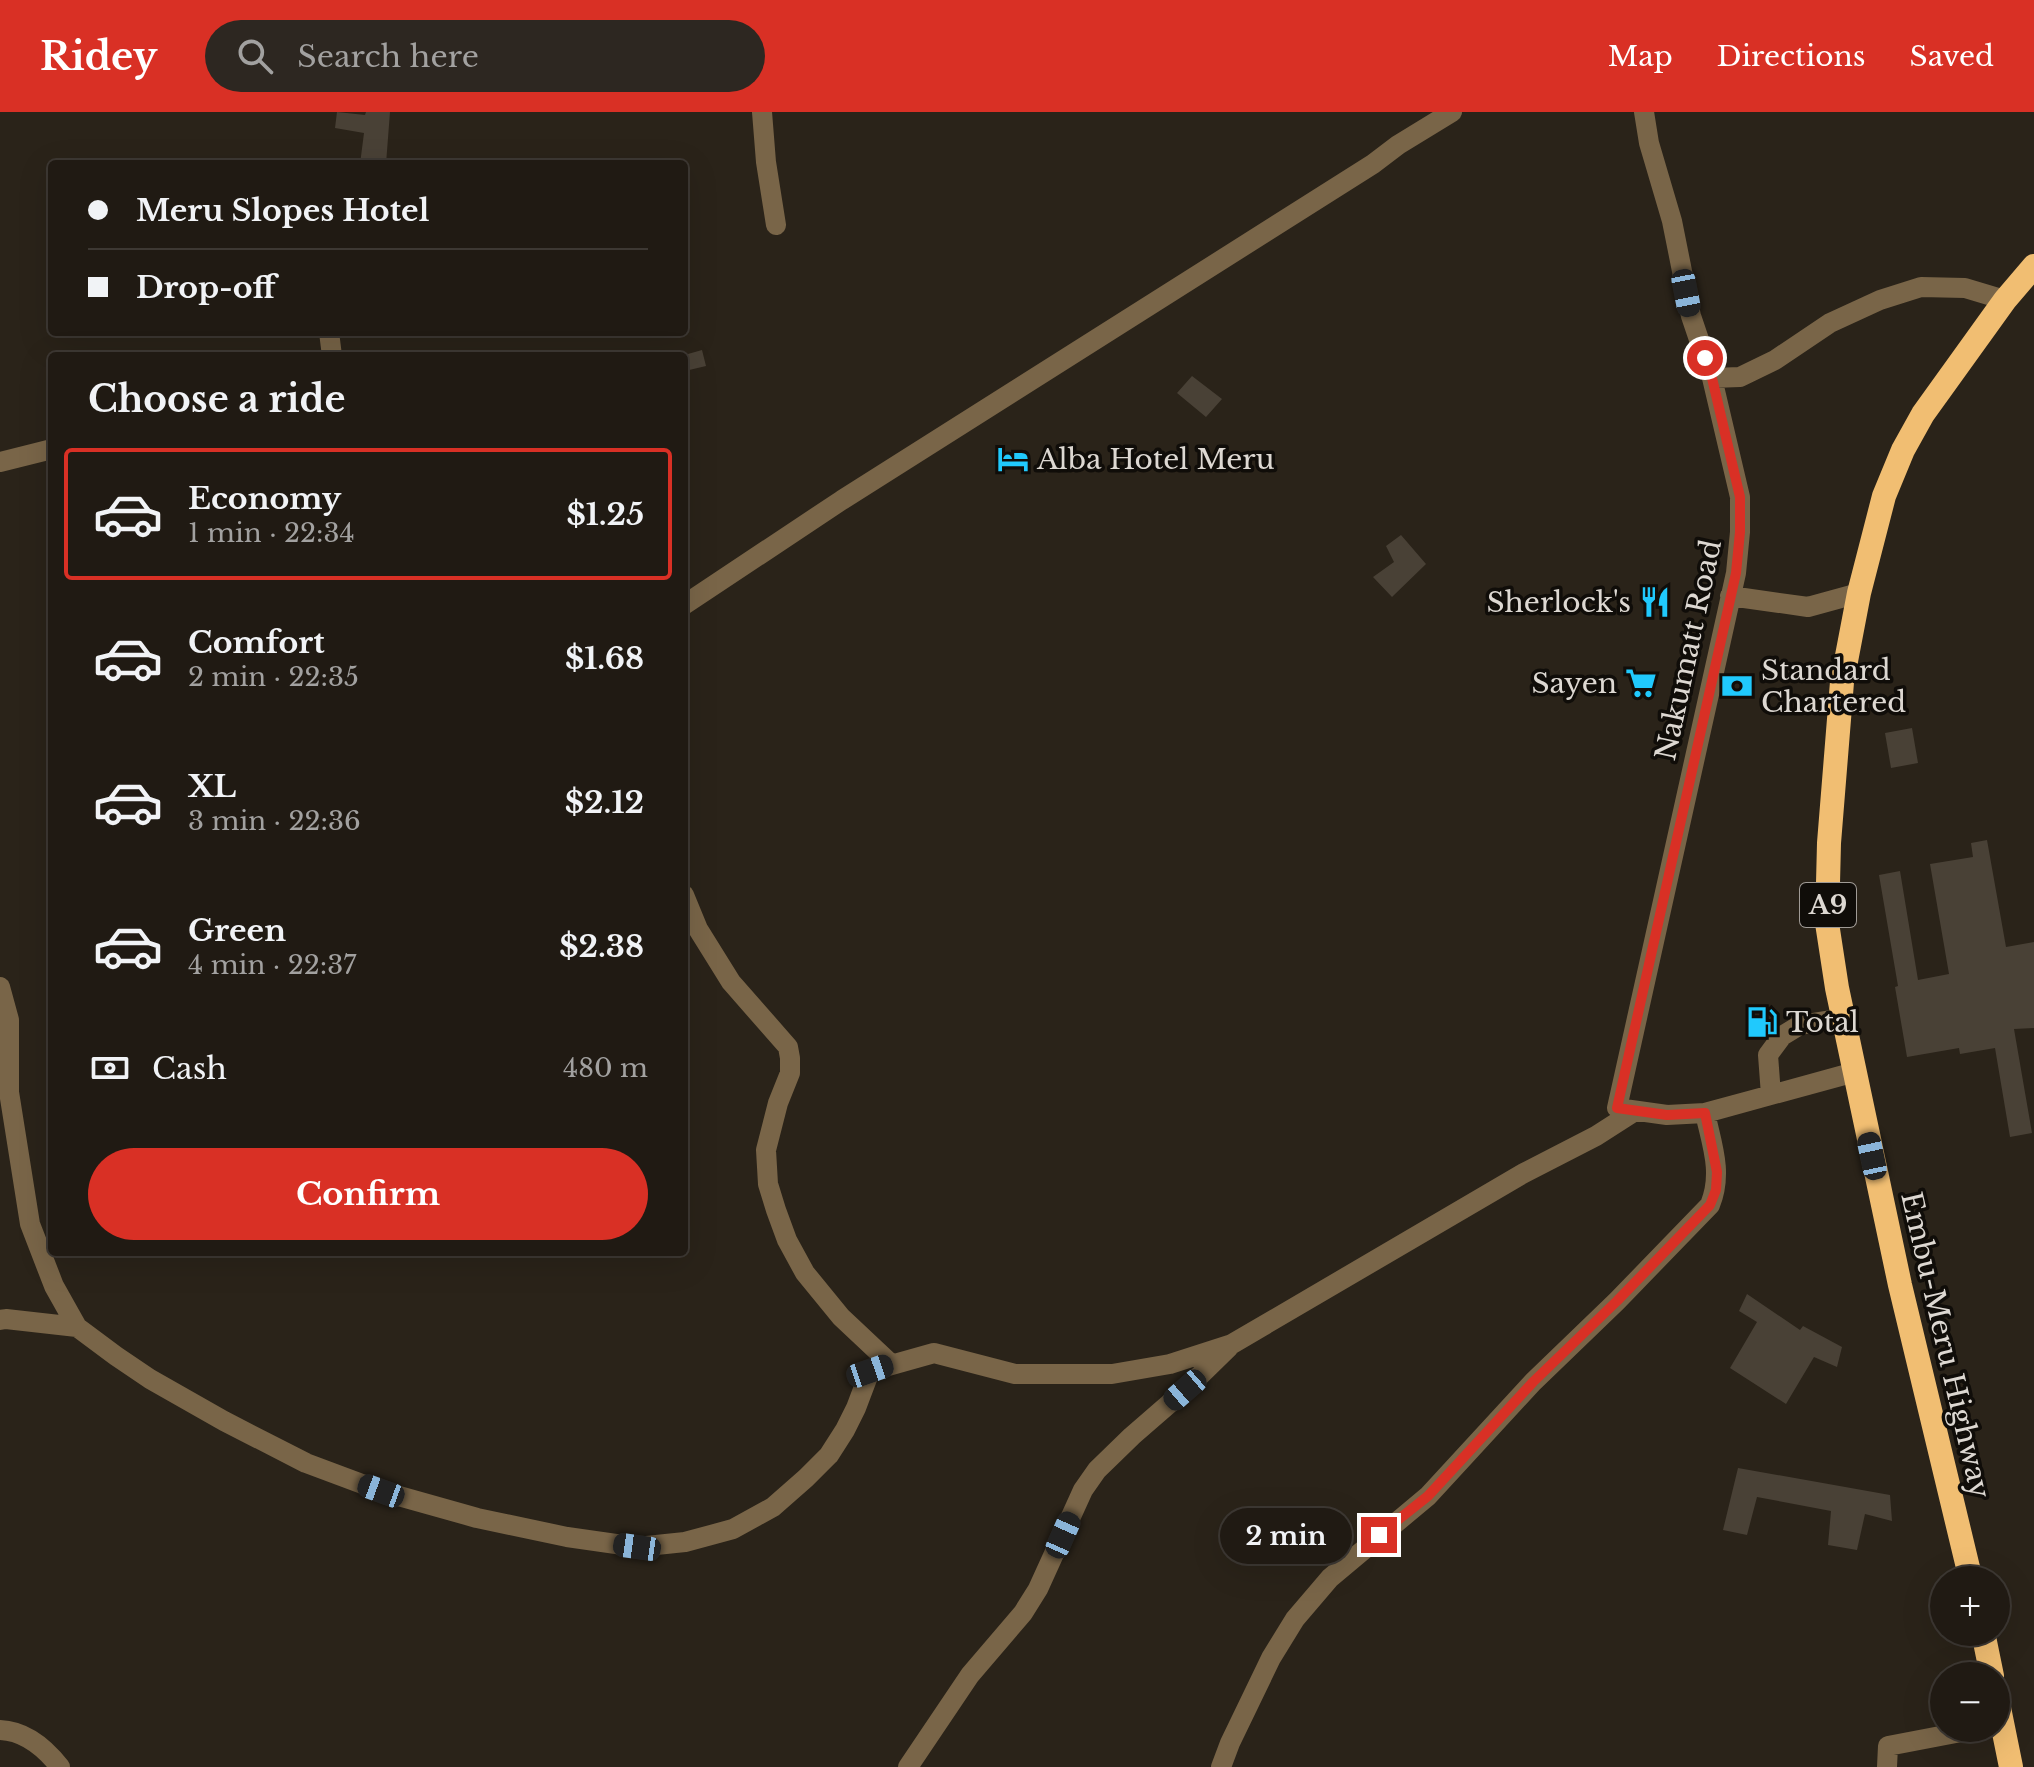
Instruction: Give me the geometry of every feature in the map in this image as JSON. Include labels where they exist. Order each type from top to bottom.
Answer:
[{"type":"highway","name":"Embu-Meru Highway","points":[[1968,1566],[1900,1285],[1843,1018],[1827,923],[1829,843],[1842,682],[1859,593],[1884,496],[1903,450],[1923,414],[2005,300],[2034,266]]},
{"type":"highway","points":[[2000,1742],[2011,1767]]},
{"type":"street","points":[[762,112],[776,225]]},
{"type":"street","points":[[688,602],[842,500],[1452,112]]},
{"type":"street","name":"Nakumatt Road","points":[[1626,1109],[1736,573],[1740,532],[1740,497],[1712,378],[1691,316],[1672,221],[1649,143],[1644,112]]},
{"type":"street","points":[[1712,378],[1740,377],[1775,360],[1830,323],[1880,300],[1921,287],[1965,288],[2005,300]]},
{"type":"street","points":[[0,462],[48,450]]},
{"type":"street","points":[[1730,596],[1808,607],[1859,593]]},
{"type":"street","points":[[688,905],[698,929],[731,982],[788,1047],[790,1073],[778,1103],[766,1150],[768,1184],[787,1240],[805,1273],[841,1317],[891,1364]]},
{"type":"street","points":[[0,987],[9,1020],[9,1092],[30,1224],[54,1286],[77,1327],[150,1379],[306,1463],[381,1491],[477,1518],[567,1537],[637,1547],[685,1542],[733,1529],[773,1507],[829,1455],[856,1408],[870,1371],[934,1353],[1015,1374],[1112,1374],[1170,1364],[1232,1344],[1524,1173],[1596,1136],[1626,1109],[1667,1115],[1705,1113],[1855,1072]]},
{"type":"street","points":[[1771,1095],[1768,1055],[1782,1036],[1800,1025],[1843,1018]]},
{"type":"street","points":[[1221,1767],[1271,1658],[1295,1619],[1330,1578],[1428,1496],[1533,1382],[1710,1205],[1716,1190],[1717,1172],[1705,1113]]},
{"type":"street","points":[[2,1325],[77,1327]]},
{"type":"street","points":[[908,1767],[970,1675],[1023,1613],[1038,1589],[1083,1490],[1097,1470],[1232,1344]]},
{"type":"street","points":[[0,1730],[34,1740],[49,1752],[60,1767]]},
{"type":"street","points":[[1887,1767],[1888,1746],[1930,1738]]},
{"type":"building","points":[[337,112],[365,115],[366,112],[390,112],[386,160],[361,160],[364,133],[335,128]]},
{"type":"building","points":[[702,350],[706,366],[688,370],[688,354]]},
{"type":"building","points":[[1192,376],[1222,399],[1206,417],[1177,393]]},
{"type":"building","points":[[1401,535],[1426,564],[1392,597],[1373,577],[1394,562],[1386,546]]},
{"type":"building","points":[[1912,728],[1918,763],[1891,768],[1885,733]]},
{"type":"building","points":[[1987,840],[2006,947],[2034,942],[2034,1028],[2014,1029],[2032,1133],[2010,1137],[1995,1048],[1960,1054],[1959,1048],[1907,1057],[1879,875],[1900,871],[1918,980],[1949,974],[1930,864],[1973,857],[1971,843]]},
{"type":"building","points":[[1747,1294],[1800,1330],[1803,1326],[1842,1347],[1837,1367],[1814,1357],[1786,1404],[1730,1368],[1757,1322],[1739,1311]]},
{"type":"building","points":[[1738,1468],[1890,1495],[1892,1521],[1865,1514],[1857,1550],[1828,1545],[1831,1511],[1757,1497],[1747,1535],[1723,1530]]},
{"type":"place","name":"Alba Hotel Meru","points":[[1013,459]]},
{"type":"place","name":"Sherlock's","points":[[1655,602]]},
{"type":"place","name":"Sayen","points":[[1641,683]]},
{"type":"place","name":"Standard Chartered","points":[[1737,686]]},
{"type":"place","name":"Total","points":[[1762,1022]]},
{"type":"route","points":[[1379,1535],[1428,1496],[1533,1382],[1686,1231],[1710,1205],[1716,1190],[1717,1172],[1705,1113],[1667,1115],[1617,1108],[1736,573],[1740,497],[1705,358]]}]
